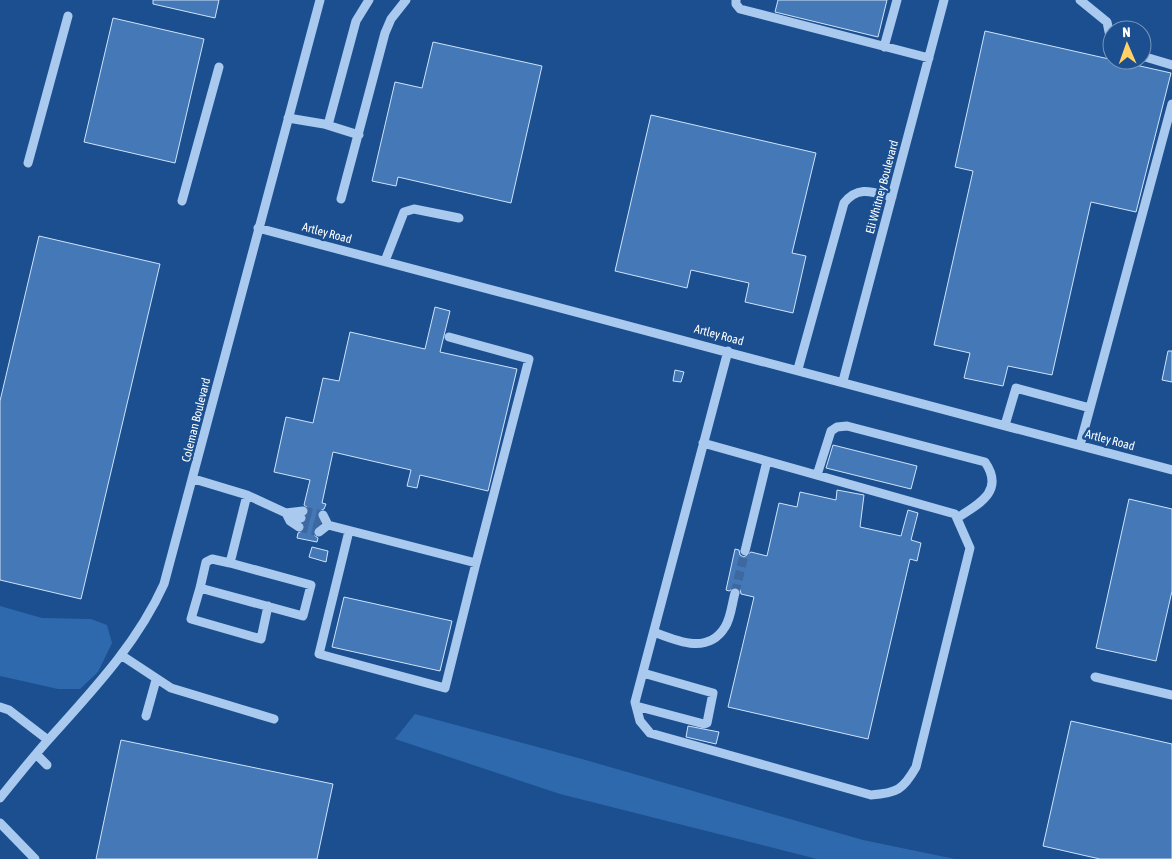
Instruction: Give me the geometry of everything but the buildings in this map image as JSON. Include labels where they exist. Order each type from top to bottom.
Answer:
[{"type":"street","name":"Coleman Boulevard","points":[[0,798],[48,740],[87,698],[133,640],[164,584],[194,479],[258,228],[320,0]]},
{"type":"street","points":[[328,125],[356,20],[368,0]]},
{"type":"street","points":[[341,200],[385,33],[392,19],[406,0]]},
{"type":"street","points":[[736,0],[736,4],[740,9],[928,58]]},
{"type":"street","points":[[884,47],[897,0]]},
{"type":"street","name":"Eli Whitney Boulevard","points":[[844,381],[944,0]]},
{"type":"street","points":[[1080,0],[1105,20]]},
{"type":"street","points":[[28,162],[68,16]]},
{"type":"street","points":[[1152,59],[1172,65]]},
{"type":"street","points":[[182,201],[219,67]]},
{"type":"street","points":[[1080,445],[1172,104]]},
{"type":"street","points":[[288,118],[328,125],[359,135]]},
{"type":"street","points":[[798,369],[844,203],[850,195],[858,191],[869,191],[892,197]]},
{"type":"street","points":[[385,261],[404,212],[414,208],[459,218]]},
{"type":"street","name":"Artley Road","points":[[258,228],[844,381],[1172,470]]},
{"type":"street","points":[[349,531],[319,654],[445,688],[529,359],[449,337]]},
{"type":"street","points":[[703,444],[955,514],[970,548],[965,572],[916,767],[902,787],[892,793],[871,795],[650,733],[640,721],[635,702],[654,632],[703,444],[728,351]]},
{"type":"street","points":[[1005,425],[1016,388],[1090,408]]},
{"type":"street","points":[[816,475],[831,431],[837,427],[847,426],[985,462],[993,480],[991,491],[982,503],[957,518]]},
{"type":"street","points":[[745,551],[767,461]]},
{"type":"street","points":[[194,479],[247,495],[301,519],[290,521],[286,513]]},
{"type":"street","points":[[230,562],[247,495]]},
{"type":"street","points":[[323,524],[476,563]]},
{"type":"street","points":[[200,588],[268,606],[302,616],[311,585],[230,562],[212,559],[206,562],[191,619],[261,639],[268,606]]},
{"type":"street","points":[[654,632],[681,643],[696,644],[705,642],[716,636],[726,626],[735,592]]},
{"type":"street","points":[[121,655],[156,680],[171,688],[274,719]]},
{"type":"street","points":[[636,706],[692,721],[707,723],[713,693],[643,673]]},
{"type":"street","points":[[1095,677],[1172,695]]},
{"type":"street","points":[[146,716],[156,680]]},
{"type":"street","points":[[0,707],[9,710],[48,740]]},
{"type":"street","points":[[36,754],[47,765]]},
{"type":"street","points":[[0,824],[36,859]]},
{"type":"shaded area","points":[[0,606],[42,618],[91,619],[107,625],[112,643],[98,672],[80,689],[58,689],[0,676]]},
{"type":"shaded area","points":[[415,714],[582,759],[863,840],[955,859],[817,859],[560,794],[395,739]]},
{"type":"tunnel","points":[[303,511],[323,515]]},
{"type":"tunnel","points":[[301,518],[321,524]]},
{"type":"tunnel","points":[[299,527],[319,532]]},
{"type":"tunnel","points":[[735,593],[745,551]]}]
